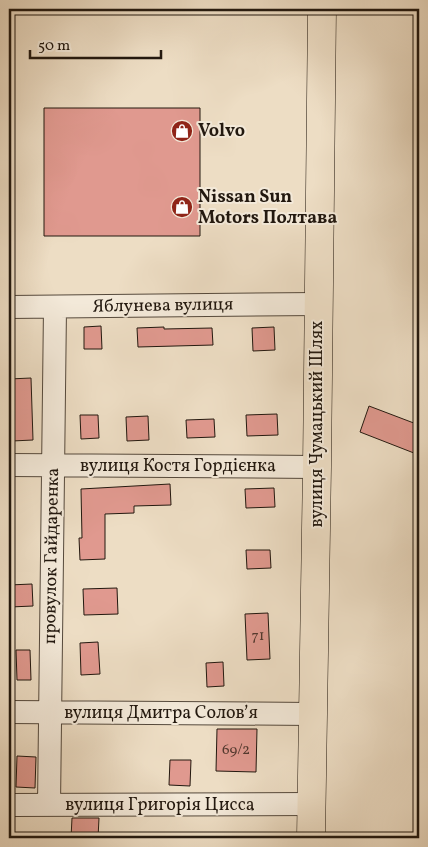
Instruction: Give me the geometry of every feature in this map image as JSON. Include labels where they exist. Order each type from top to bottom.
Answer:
[{"type":"main road","name":"вулиця Чумацький Шлях","points":[[311,838],[322,9]]},
{"type":"street","name":"Яблунева вулиця","points":[[9,307],[318,304]]},
{"type":"street","name":"провулок Гайдаренка","points":[[49,805],[55,308]]},
{"type":"street","name":"вулиця Костя Гордієнка","points":[[9,464],[317,467]]},
{"type":"street","name":"вулиця Дмитра Соловʼя","points":[[9,712],[313,714]]},
{"type":"street","name":"вулиця Григорія Цисса","points":[[9,805],[311,804]]},
{"type":"building","points":[[44,108],[200,108],[200,236],[44,236]]},
{"type":"building","points":[[101,326],[102,349],[84,349],[84,327]]},
{"type":"building","points":[[164,327],[164,329],[212,328],[213,345],[138,347],[137,328]]},
{"type":"building","points":[[274,327],[275,350],[253,351],[252,328]]},
{"type":"building","points":[[31,378],[33,440],[12,441],[9,379]]},
{"type":"building","points":[[369,406],[419,425],[419,455],[360,432]]},
{"type":"building","points":[[277,414],[278,435],[247,436],[246,415]]},
{"type":"building","points":[[80,415],[98,415],[99,438],[81,439]]},
{"type":"building","points":[[148,416],[149,440],[127,441],[126,417]]},
{"type":"building","points":[[214,419],[215,437],[187,438],[186,420]]},
{"type":"building","points":[[170,484],[171,505],[134,506],[134,513],[105,514],[105,559],[80,560],[79,538],[82,538],[81,489]]},
{"type":"building","points":[[274,488],[275,507],[246,508],[245,489]]},
{"type":"building","points":[[246,550],[270,550],[271,568],[247,569]]},
{"type":"building","points":[[32,584],[33,606],[10,607],[9,585]]},
{"type":"building","points":[[117,588],[118,614],[84,615],[83,589]]},
{"type":"building","points":[[268,613],[270,659],[247,660],[245,614]]},
{"type":"building","points":[[98,642],[100,674],[81,675],[80,643]]},
{"type":"building","points":[[16,650],[30,650],[31,680],[17,680]]},
{"type":"building","points":[[223,662],[224,686],[207,687],[206,663]]},
{"type":"building","points":[[217,729],[257,729],[256,772],[216,771]]},
{"type":"building","points":[[17,756],[36,757],[35,788],[16,787]]},
{"type":"building","points":[[170,760],[191,760],[190,786],[169,785]]},
{"type":"building","points":[[72,818],[99,818],[98,838],[71,838]]},
{"type":"place","name":"Volvo","points":[[182,131]]},
{"type":"place","name":"Nissan Sun Motors Полтава","points":[[182,207]]}]
